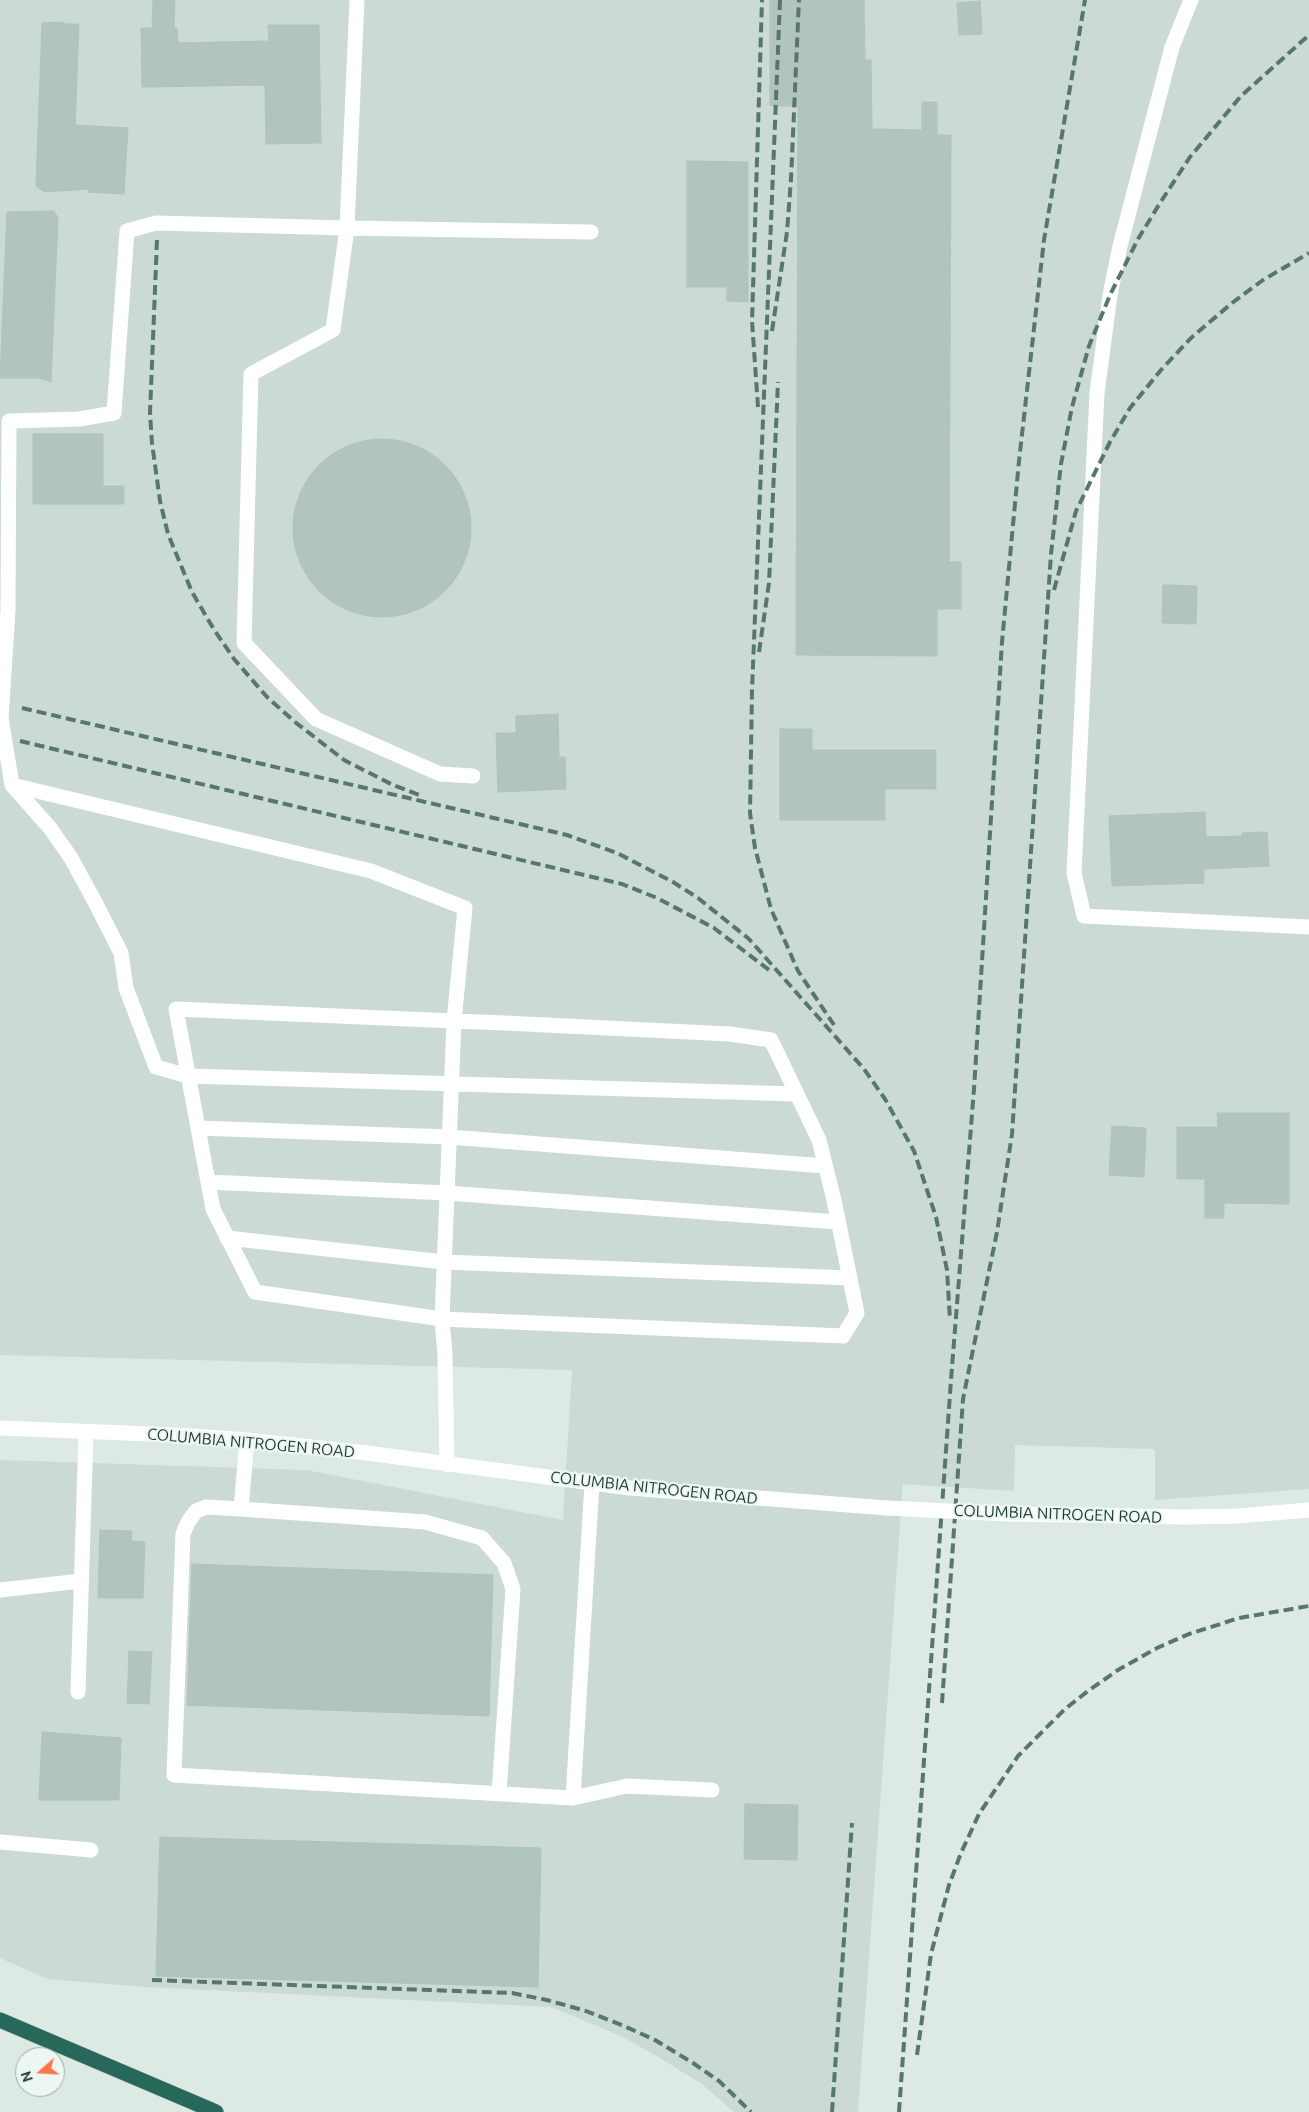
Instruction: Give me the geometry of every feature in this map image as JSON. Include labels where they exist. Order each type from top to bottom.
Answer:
[{"type":"highway","points":[[0,2020],[216,2112]]},
{"type":"street","points":[[357,0],[347,228],[333,330],[251,374],[244,643],[316,719],[440,774],[473,776]]},
{"type":"street","points":[[1191,0],[1172,47],[1120,246],[1110,296],[1098,383],[1074,873],[1084,916],[1309,927]]},
{"type":"street","points":[[591,232],[156,223],[127,231],[114,413],[79,419],[9,421],[8,610],[1,718],[12,785],[50,828],[71,858],[104,919],[121,953],[126,988],[156,1067],[188,1076],[797,1094]]},
{"type":"street","points":[[12,785],[370,871],[465,908],[454,1021],[442,1319],[445,1355],[447,1465]]},
{"type":"street","points":[[176,1009],[730,1034],[771,1040],[819,1140],[857,1313],[844,1336],[442,1319],[255,1292],[213,1209],[188,1076],[176,1009]]},
{"type":"street","points":[[198,1128],[449,1137],[825,1166]]},
{"type":"street","points":[[208,1182],[447,1193],[838,1222]]},
{"type":"street","points":[[228,1238],[444,1262],[850,1278]]},
{"type":"street","name":"COLUMBIA NITROGEN ROAD","points":[[0,1428],[247,1440],[367,1453],[592,1484],[712,1496],[886,1508],[1009,1514],[1185,1517],[1238,1516],[1309,1510]]},
{"type":"street","points":[[78,1692],[86,1432]]},
{"type":"street","points":[[241,1508],[247,1440]]},
{"type":"street","points":[[573,1798],[592,1484]]},
{"type":"street","points":[[499,1793],[513,1588],[504,1563],[482,1538],[425,1522],[241,1508],[206,1507],[196,1511],[188,1522],[183,1534],[174,1775],[573,1798],[627,1786],[712,1790]]},
{"type":"street","points":[[0,1590],[82,1581]]},
{"type":"street","points":[[0,1842],[91,1850]]},
{"type":"shaded area","points":[[0,0],[1309,0],[1309,1489],[1155,1500],[1155,1449],[1015,1445],[1014,1491],[903,1484],[858,2112],[734,2112],[702,2084],[655,2055],[621,2036],[551,2007],[146,1987],[47,1979],[0,1958],[0,1460],[306,1470],[563,1520],[572,1370],[0,1355]]},
{"type":"building","points":[[153,0],[175,0],[174,28],[177,28],[178,43],[269,41],[268,25],[319,25],[321,143],[266,144],[265,85],[142,87],[141,28],[152,28]]},
{"type":"building","points":[[770,0],[864,0],[865,60],[871,60],[872,129],[922,130],[922,102],[937,102],[937,135],[951,135],[949,562],[961,562],[961,609],[937,609],[937,656],[796,655],[798,106],[770,106]]},
{"type":"building","points":[[980,1],[982,34],[959,35],[957,3]]},
{"type":"building","points":[[63,22],[65,24],[79,24],[75,125],[128,128],[124,194],[88,192],[89,189],[44,192],[36,186],[42,23]]},
{"type":"building","points":[[687,161],[748,162],[748,302],[727,301],[727,287],[687,287]]},
{"type":"building","points":[[53,211],[58,217],[51,382],[39,378],[0,378],[7,212]]},
{"type":"building","points":[[33,434],[103,434],[103,486],[124,486],[124,504],[33,504]]},
{"type":"building","points":[[373,439],[391,439],[408,442],[424,449],[439,459],[451,471],[461,486],[468,502],[471,528],[470,545],[465,562],[451,585],[439,597],[424,607],[408,614],[391,617],[373,617],[356,614],[340,607],[325,597],[313,585],[303,570],[296,554],[293,537],[293,519],[296,502],[303,486],[313,471],[325,459],[340,449],[356,442]]},
{"type":"building","points":[[1163,585],[1197,586],[1196,624],[1162,623]]},
{"type":"building","points":[[558,714],[559,757],[565,757],[566,789],[498,792],[496,733],[516,733],[516,716]]},
{"type":"building","points":[[780,729],[812,729],[812,750],[936,750],[936,789],[885,789],[885,820],[780,820]]},
{"type":"building","points":[[1205,812],[1206,837],[1242,836],[1242,833],[1267,832],[1269,866],[1204,869],[1204,883],[1112,886],[1109,816]]},
{"type":"building","points":[[1217,1113],[1289,1113],[1289,1204],[1224,1203],[1224,1218],[1205,1218],[1205,1179],[1177,1179],[1177,1127],[1218,1127]]},
{"type":"building","points":[[1112,1126],[1146,1128],[1144,1177],[1109,1175]]},
{"type":"building","points":[[100,1530],[132,1531],[131,1541],[145,1542],[143,1598],[98,1598]]},
{"type":"building","points":[[192,1564],[493,1575],[489,1716],[187,1705]]},
{"type":"building","points":[[129,1651],[152,1652],[149,1704],[127,1703]]},
{"type":"building","points":[[42,1732],[121,1738],[119,1800],[39,1800]]},
{"type":"building","points":[[745,1804],[798,1805],[797,1860],[744,1859]]},
{"type":"building","points":[[160,1837],[541,1848],[538,1987],[156,1976]]},
{"type":"railway","points":[[758,407],[752,321],[762,0]]},
{"type":"railway","points":[[780,0],[752,690],[750,813],[755,848],[771,909],[798,971],[834,1025]]},
{"type":"railway","points":[[772,331],[787,232],[799,0]]},
{"type":"railway","points":[[899,2112],[951,1380],[974,1089],[1002,642],[1019,461],[1044,240],[1085,0]]},
{"type":"railway","points":[[942,1703],[963,1399],[997,1232],[1012,1134],[1051,554],[1061,464],[1072,407],[1089,346],[1110,295],[1138,239],[1160,203],[1190,157],[1241,96],[1309,35]]},
{"type":"railway","points":[[157,240],[150,413],[152,443],[160,501],[168,534],[192,592],[234,659],[267,697],[295,722],[344,760],[393,785],[422,796]]},
{"type":"railway","points":[[1054,590],[1076,511],[1110,442],[1130,408],[1161,370],[1191,338],[1232,303],[1263,280],[1309,253]]},
{"type":"railway","points":[[759,652],[769,583],[778,382]]},
{"type":"railway","points":[[22,708],[567,835],[617,853],[673,882],[698,898],[749,939],[864,1069],[885,1099],[914,1151],[936,1217],[947,1270],[950,1320]]},
{"type":"railway","points":[[20,741],[622,884],[657,898],[714,928],[769,970]]},
{"type":"railway","points":[[917,2055],[931,1954],[949,1885],[979,1814],[1018,1756],[1065,1709],[1088,1691],[1118,1670],[1157,1648],[1189,1634],[1239,1618],[1309,1606]]},
{"type":"railway","points":[[832,2112],[852,1823]]},
{"type":"railway","points":[[152,1980],[512,1993],[547,2000],[586,2011],[655,2040],[719,2081],[751,2112]]}]
